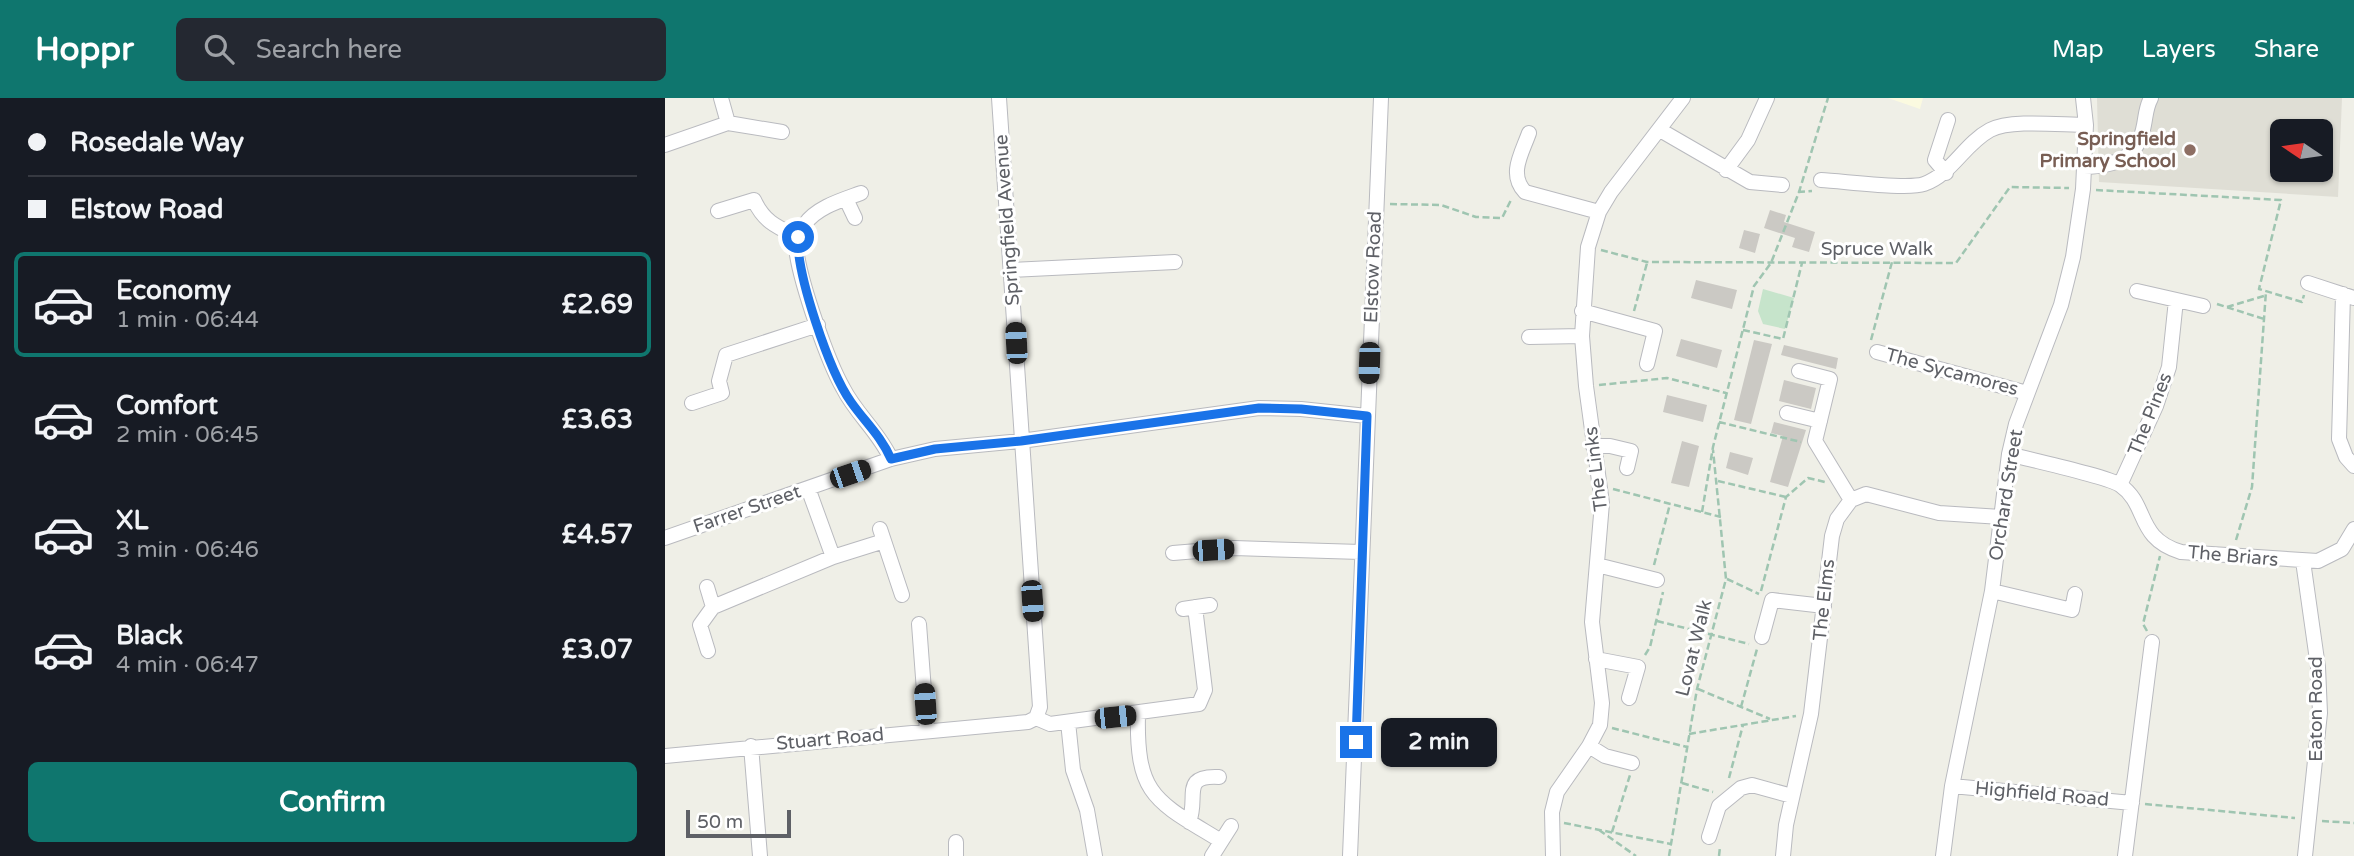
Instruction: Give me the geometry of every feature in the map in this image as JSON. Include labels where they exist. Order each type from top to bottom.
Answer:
[{"type":"street","points":[[721,98],[728,123]]},
{"type":"street","name":"Springfield Avenue","points":[[999,98],[1040,707],[1036,719]]},
{"type":"street","name":"Elstow Road","points":[[1350,856],[1381,98]]},
{"type":"street","name":"The Links","points":[[1553,856],[1552,820],[1557,792],[1590,746],[1600,725],[1602,703],[1592,622],[1602,528],[1586,386],[1582,312],[1588,247],[1599,212],[1683,98]]},
{"type":"street","points":[[1726,170],[1748,140],[1767,98]]},
{"type":"street","name":"Orchard Street","points":[[1943,856],[1952,786],[1992,591],[2009,454],[2028,393],[2061,305],[2073,257],[2083,189],[2086,125],[2083,98]]},
{"type":"street","points":[[2084,166],[2119,162],[2132,154],[2139,141],[2151,98]]},
{"type":"street","points":[[1946,173],[1935,160],[1948,120]]},
{"type":"street","points":[[665,145],[728,123],[782,132]]},
{"type":"street","points":[[1821,180],[1921,185],[1946,173],[1967,149],[1991,130],[2010,125],[2086,125]]},
{"type":"street","points":[[1660,130],[1750,182],[1782,185]]},
{"type":"street","points":[[1529,133],[1516,168],[1518,185],[1525,192],[1547,200],[1599,212]]},
{"type":"street","points":[[861,193],[819,212],[807,222],[798,237],[797,254],[818,325],[841,386],[882,439],[891,459]]},
{"type":"street","points":[[846,198],[855,218]]},
{"type":"street","points":[[719,211],[754,200],[760,214],[770,224],[798,237]]},
{"type":"street","points":[[1011,270],[1175,262]]},
{"type":"street","points":[[2308,283],[2349,296],[2339,439],[2354,466]]},
{"type":"street","points":[[2137,291],[2203,306]]},
{"type":"street","name":"The Pines","points":[[2120,485],[2156,406],[2169,367],[2176,300]]},
{"type":"street","points":[[1582,312],[1655,331],[1647,364]]},
{"type":"street","points":[[692,403],[722,393],[719,381],[726,355],[750,341],[818,325]]},
{"type":"street","points":[[1529,337],[1583,336]]},
{"type":"street","name":"The Sycamores","points":[[1877,352],[2028,393]]},
{"type":"street","points":[[1799,371],[1830,379],[1815,441],[1851,500],[1865,494],[1939,513],[2001,517]]},
{"type":"street","name":"Farrer Street","points":[[665,538],[891,459],[935,449],[1021,441],[1259,408],[1301,409],[1367,416]]},
{"type":"street","points":[[1787,412],[1820,421]]},
{"type":"street","points":[[1593,446],[1610,446],[1631,451],[1627,468]]},
{"type":"street","points":[[2009,454],[2120,485]]},
{"type":"street","name":"The Briars","points":[[2120,485],[2133,499],[2151,534],[2163,546],[2181,552],[2318,561],[2332,557],[2342,549],[2354,529]]},
{"type":"street","points":[[808,488],[833,557]]},
{"type":"street","name":"The Elms","points":[[1783,856],[1792,796],[1811,714],[1832,536],[1837,519],[1851,500]]},
{"type":"street","points":[[708,651],[701,625],[713,607],[882,535],[902,595]]},
{"type":"street","points":[[1173,553],[1234,548],[1361,552]]},
{"type":"street","name":"Eaton Road","points":[[2303,561],[2319,678],[2317,757],[2305,856]]},
{"type":"street","points":[[1597,565],[1654,579]]},
{"type":"street","points":[[707,587],[713,607]]},
{"type":"street","points":[[1992,591],[2072,610],[2075,594]]},
{"type":"street","points":[[1762,637],[1772,600],[1824,606]]},
{"type":"street","name":"Stuart Road","points":[[665,756],[1028,722],[1036,719],[1049,724],[1191,707],[1204,697],[1196,607]]},
{"type":"street","points":[[919,624],[927,731]]},
{"type":"street","name":"Highfield Road","points":[[2126,856],[2152,642]]},
{"type":"street","points":[[1596,659],[1638,667],[1629,698]]},
{"type":"street","points":[[1138,714],[1137,738],[1144,775],[1151,793],[1189,822],[1221,841]]},
{"type":"street","points":[[1068,722],[1073,770],[1087,810],[1095,856]]},
{"type":"street","points":[[1590,746],[1605,756],[1632,763]]},
{"type":"street","points":[[751,747],[760,856]]},
{"type":"street","points":[[1189,822],[1193,810],[1192,787],[1197,780],[1206,776],[1219,777]]},
{"type":"street","points":[[1709,837],[1719,806],[1741,788],[1752,785],[1792,796]]},
{"type":"street","name":"Highfield Road","points":[[1952,786],[2131,803]]},
{"type":"street","points":[[1212,856],[1231,826]]},
{"type":"path","name":"Lovat Walk","points":[[1702,512],[1713,447],[1755,286],[1771,263],[1799,192],[1828,98]]},
{"type":"path","points":[[1782,185],[1787,192],[1799,192],[1812,190],[1821,180]]},
{"type":"path","points":[[1376,204],[1441,205],[1476,217],[1503,218],[1518,185]]},
{"type":"path","name":"Spruce Walk","points":[[1588,247],[1647,262],[1956,262],[2010,187],[2281,200],[2259,289],[2266,293]]},
{"type":"path","points":[[1631,324],[1647,262]]},
{"type":"path","points":[[1877,352],[1869,350],[1892,262]]},
{"type":"path","points":[[1743,330],[1783,339],[1803,263]]},
{"type":"path","points":[[2227,307],[2266,293],[2302,302],[2308,283]]},
{"type":"path","points":[[2231,556],[2252,487],[2266,293]]},
{"type":"path","points":[[2203,306],[2214,302],[2264,319]]},
{"type":"path","points":[[1586,386],[1667,378],[1726,393]]},
{"type":"path","points":[[1719,422],[1808,444],[1815,441]]},
{"type":"path","name":"Lovat Walk","points":[[1669,856],[1697,689],[1727,579],[1713,447]]},
{"type":"path","points":[[1727,579],[1760,595],[1786,497],[1808,478],[1834,485],[1842,482]]},
{"type":"path","points":[[1717,481],[1786,497]]},
{"type":"path","points":[[1599,485],[1721,517]]},
{"type":"path","points":[[1638,667],[1650,647],[1664,595],[1654,579],[1670,504]]},
{"type":"path","points":[[2152,642],[2143,624],[2163,546]]},
{"type":"path","points":[[1657,621],[1757,646],[1741,707]]},
{"type":"path","points":[[1697,689],[1773,720]]},
{"type":"path","points":[[1689,734],[1811,714]]},
{"type":"path","points":[[1600,725],[1687,747]]},
{"type":"path","points":[[1681,783],[1729,796],[1743,725]]},
{"type":"path","points":[[1612,832],[1632,763]]},
{"type":"path","points":[[2131,803],[2354,823]]},
{"type":"path","points":[[1552,820],[1671,844]]},
{"type":"path","points":[[1599,830],[1636,856]]},
{"type":"shaded area","points":[[1888,98],[1923,98],[1920,109]]},
{"type":"shaded area","name":"Springfield Primary School","points":[[2097,98],[2342,98],[2338,197],[2099,182]]},
{"type":"shaded area","points":[[1763,289],[1794,298],[1785,329],[1763,324],[1758,311]]},
{"type":"building","points":[[1770,210],[1786,215],[1784,222],[1815,232],[1809,252],[1792,247],[1795,238],[1764,228]]},
{"type":"building","points":[[1744,230],[1760,234],[1755,253],[1739,248]]},
{"type":"building","points":[[1696,280],[1737,290],[1732,309],[1691,298]]},
{"type":"building","points":[[1681,339],[1722,350],[1717,368],[1676,356]]},
{"type":"building","points":[[1754,340],[1772,344],[1751,424],[1734,420]]},
{"type":"building","points":[[1784,345],[1838,358],[1836,369],[1781,355]]},
{"type":"building","points":[[1784,380],[1816,388],[1811,409],[1779,401]]},
{"type":"building","points":[[1667,395],[1707,405],[1703,422],[1663,412]]},
{"type":"building","points":[[1774,422],[1806,430],[1788,487],[1770,482],[1783,436],[1771,433]]},
{"type":"building","points":[[1682,441],[1699,446],[1689,487],[1671,483]]},
{"type":"building","points":[[1730,452],[1753,458],[1748,475],[1726,468]]},
{"type":"place","name":"Springfield Primary School","points":[[2190,150]]},
{"type":"route","points":[[798,237],[797,254],[818,325],[841,386],[851,403],[882,439],[891,459],[935,449],[1021,441],[1259,408],[1301,409],[1367,416],[1356,742]]}]
